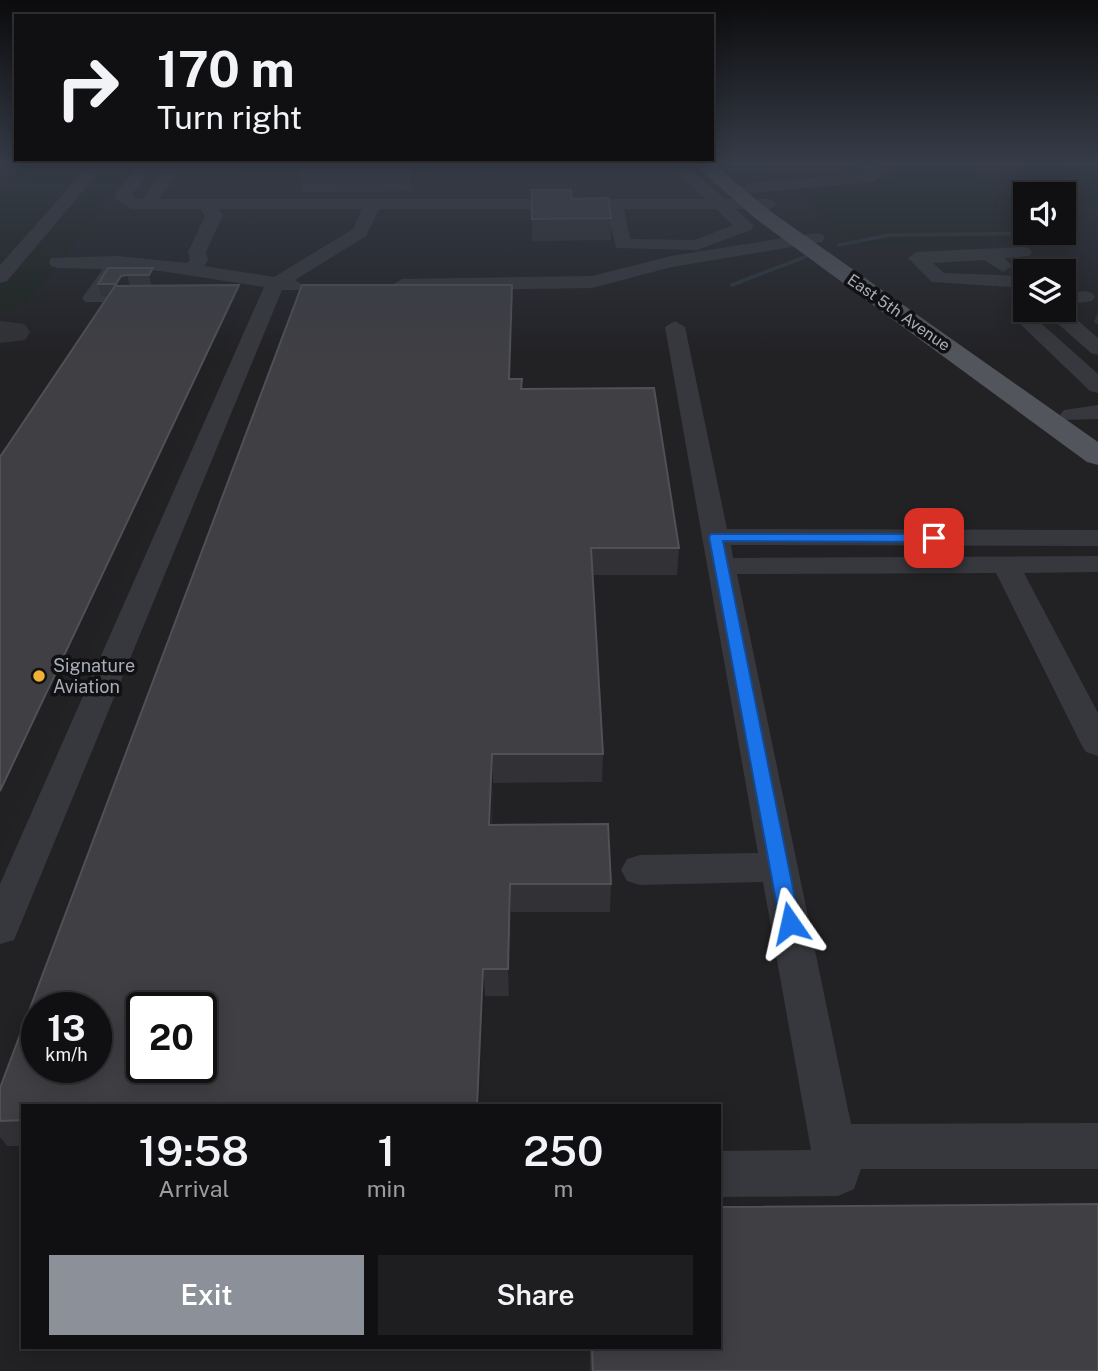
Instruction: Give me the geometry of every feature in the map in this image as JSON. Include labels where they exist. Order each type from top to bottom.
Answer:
[{"type":"main road","name":"East 5th Avenue","points":[[794,229],[1098,456]]},
{"type":"main road","name":"East 5th Avenue","points":[[807,239],[1085,414],[1098,434]]},
{"type":"street","points":[[0,277],[41,229]]},
{"type":"street","points":[[118,257],[92,298],[173,293],[195,271],[199,260],[197,252],[208,229]]},
{"type":"street","points":[[0,928],[274,285],[361,229]]},
{"type":"street","points":[[619,229],[622,244],[697,245],[737,229]]},
{"type":"street","points":[[378,285],[592,282],[671,262],[807,239]]},
{"type":"street","points":[[1013,289],[939,278],[917,258],[1023,251]]},
{"type":"street","points":[[988,254],[1013,280]]},
{"type":"street","points":[[58,262],[118,257],[274,285],[308,286]]},
{"type":"street","points":[[1028,322],[1098,386]]},
{"type":"street","points":[[1073,322],[1098,349]]},
{"type":"street","points":[[675,327],[838,1173],[721,1174]]},
{"type":"street","points":[[719,552],[1098,538]]},
{"type":"street","points":[[719,552],[1005,564],[1098,564]]},
{"type":"street","points":[[1005,564],[1098,744]]},
{"type":"street","points":[[640,870],[779,867]]},
{"type":"street","points":[[833,1147],[1098,1146]]},
{"type":"shaded area","points":[[0,229],[73,229],[28,301],[85,229],[1013,229],[1013,245],[1076,245],[1076,229],[1098,229],[1098,1371],[0,1371]]},
{"type":"shaded area","points":[[0,229],[85,229],[28,302],[12,310],[0,310]]},
{"type":"shaded area","points":[[836,229],[1013,229],[1013,242],[866,246]]},
{"type":"building","points":[[108,268],[153,268],[149,275],[121,276],[116,284],[98,284]]},
{"type":"building","name":"Signature Aviation","points":[[239,285],[0,791],[0,457],[115,286]]},
{"type":"building","points":[[302,285],[512,285],[509,379],[522,379],[521,389],[654,388],[679,548],[591,548],[603,754],[492,754],[489,825],[608,824],[611,884],[510,884],[508,969],[483,969],[477,1104],[21,1104],[21,1120],[0,1121],[0,1088],[21,1032],[21,1083],[112,1083],[112,992],[36,992]]},
{"type":"building","points":[[1098,1204],[1098,1371],[593,1371],[592,1349],[721,1349],[721,1207]]},
{"type":"waterway","points":[[839,245],[890,235],[1013,233]]},
{"type":"waterway","points":[[732,285],[805,257]]},
{"type":"taxiway","points":[[0,332],[12,332]]},
{"type":"place","name":"Signature Aviation","points":[[39,676]]},
{"type":"route","points":[[790,923],[716,537],[934,538]]}]
